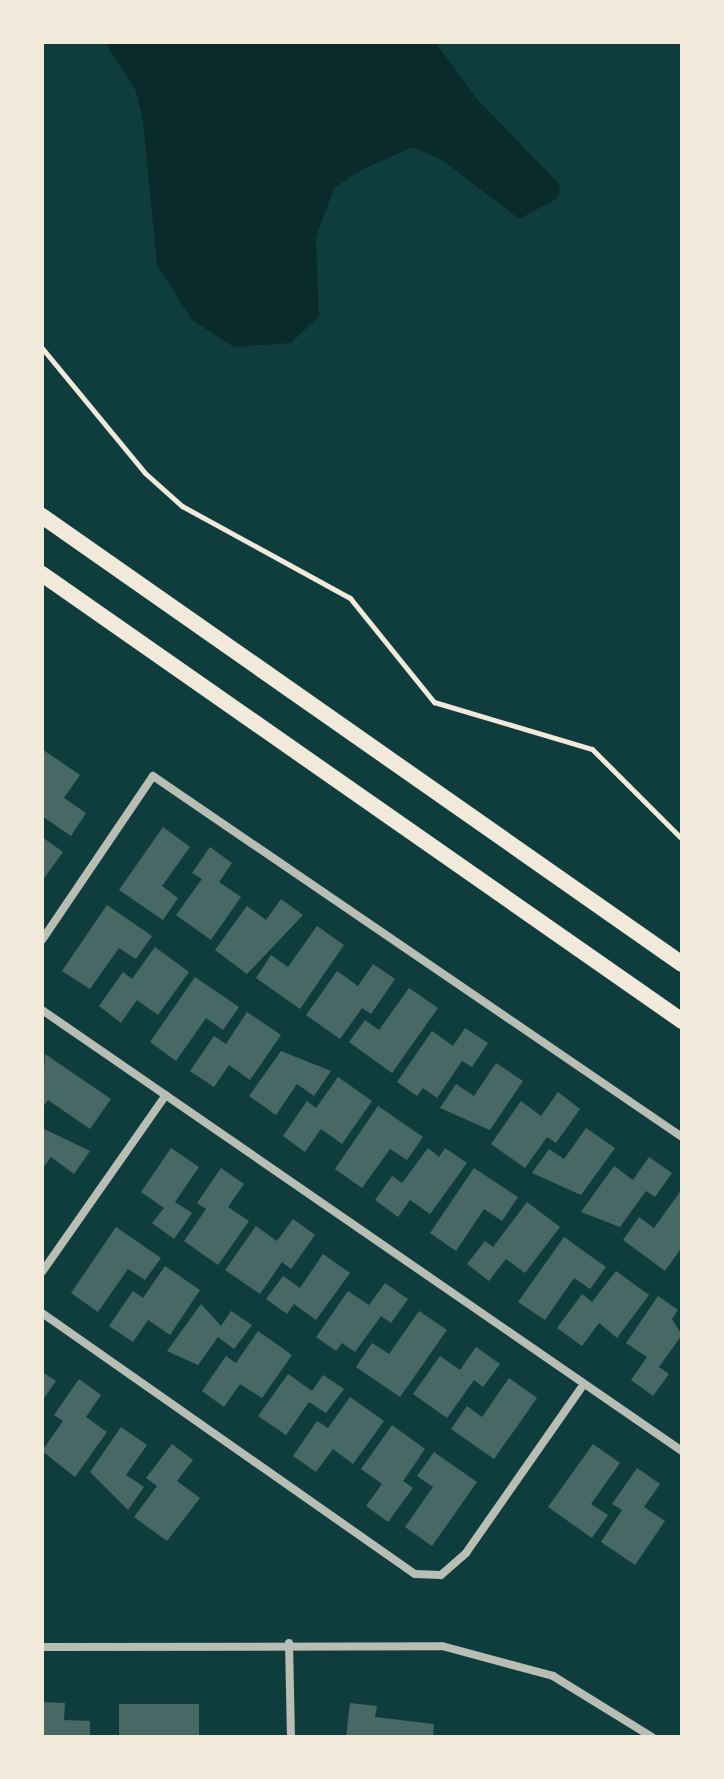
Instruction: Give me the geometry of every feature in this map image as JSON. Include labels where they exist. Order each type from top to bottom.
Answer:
[{"type":"main road","points":[[42,516],[682,964]]},
{"type":"main road","points":[[42,574],[682,1021]]},
{"type":"street","points":[[42,940],[153,776],[682,1137]]},
{"type":"street","points":[[42,1010],[581,1388],[682,1451]]},
{"type":"street","points":[[42,1272],[166,1095]]},
{"type":"street","points":[[42,1313],[415,1574],[441,1575],[466,1553],[581,1388]]},
{"type":"street","points":[[289,1643],[291,1737]]},
{"type":"street","points":[[42,1647],[289,1643],[442,1646],[553,1676],[652,1737]]},
{"type":"path","points":[[42,348],[145,473],[182,506],[350,598],[434,702],[592,749],[682,839]]},
{"type":"water","points":[[105,42],[435,42],[477,99],[560,185],[558,198],[519,219],[442,160],[413,147],[361,170],[334,188],[316,237],[319,316],[291,343],[234,347],[192,320],[157,265],[143,122],[136,91]]},
{"type":"building","points":[[42,749],[80,775],[64,798],[86,813],[71,836],[42,816]]},
{"type":"building","points":[[163,827],[190,847],[162,886],[178,898],[163,920],[119,890]]},
{"type":"building","points":[[42,837],[63,852],[42,881]]},
{"type":"building","points":[[210,847],[232,863],[219,882],[241,897],[211,940],[176,915],[202,879],[192,873]]},
{"type":"building","points":[[281,899],[303,915],[247,974],[215,950],[247,906],[266,920]]},
{"type":"building","points":[[107,905],[152,936],[136,959],[119,948],[90,989],[62,971]]},
{"type":"building","points":[[317,926],[344,945],[300,1009],[256,978],[271,955],[288,967]]},
{"type":"building","points":[[155,947],[189,972],[158,1015],[137,1000],[121,1023],[99,1006],[123,972],[132,979]]},
{"type":"building","points":[[373,964],[395,979],[371,1014],[362,1008],[340,1039],[306,1015],[337,971],[358,986]]},
{"type":"building","points":[[195,977],[239,1007],[223,1030],[206,1018],[176,1061],[150,1042]]},
{"type":"building","points":[[409,988],[438,1008],[392,1073],[349,1042],[365,1020],[379,1030]]},
{"type":"building","points":[[247,1012],[281,1035],[250,1080],[229,1065],[214,1087],[190,1071],[214,1036],[226,1044]]},
{"type":"building","points":[[465,1028],[488,1043],[472,1067],[462,1061],[437,1098],[423,1088],[417,1096],[397,1082],[432,1031],[453,1046]]},
{"type":"building","points":[[281,1051],[331,1071],[314,1096],[297,1084],[276,1115],[249,1096]]},
{"type":"building","points":[[45,1054],[111,1099],[90,1129],[48,1100],[42,1108]]},
{"type":"building","points":[[496,1063],[523,1081],[490,1130],[440,1108],[456,1084],[474,1096]]},
{"type":"building","points":[[338,1077],[372,1101],[342,1144],[321,1129],[305,1152],[283,1136],[307,1101],[316,1108]]},
{"type":"building","points":[[558,1092],[580,1109],[556,1143],[547,1137],[525,1168],[491,1144],[521,1101],[541,1116]]},
{"type":"building","points":[[378,1106],[423,1137],[407,1160],[390,1149],[362,1188],[335,1169]]},
{"type":"building","points":[[42,1128],[90,1151],[74,1174],[51,1157],[42,1169]]},
{"type":"building","points":[[586,1128],[615,1148],[581,1195],[532,1173],[549,1149],[564,1159]]},
{"type":"building","points":[[171,1148],[199,1167],[175,1202],[192,1213],[174,1239],[152,1223],[164,1208],[141,1192]]},
{"type":"building","points":[[428,1148],[439,1157],[445,1148],[467,1163],[430,1214],[410,1200],[398,1217],[375,1200],[392,1176],[402,1183]]},
{"type":"building","points":[[649,1157],[672,1173],[655,1197],[646,1191],[620,1227],[581,1212],[614,1166],[633,1180]]},
{"type":"building","points":[[221,1168],[244,1184],[228,1207],[249,1221],[218,1265],[184,1241],[206,1209],[197,1203]]},
{"type":"building","points":[[474,1168],[518,1197],[502,1221],[484,1209],[456,1251],[430,1233]]},
{"type":"building","points":[[682,1189],[682,1247],[665,1271],[623,1240],[639,1217],[654,1228]]},
{"type":"building","points":[[527,1202],[560,1227],[525,1273],[506,1259],[489,1281],[467,1264],[485,1241],[493,1247]]},
{"type":"building","points":[[293,1219],[315,1235],[291,1269],[282,1262],[260,1294],[225,1270],[256,1226],[277,1241]]},
{"type":"building","points":[[116,1227],[161,1258],[145,1280],[128,1269],[98,1312],[71,1293]]},
{"type":"building","points":[[564,1237],[606,1267],[590,1289],[574,1278],[545,1320],[518,1302]]},
{"type":"building","points":[[323,1254],[350,1273],[316,1320],[294,1304],[287,1314],[266,1299],[283,1276],[300,1288]]},
{"type":"building","points":[[165,1266],[200,1290],[170,1335],[148,1320],[133,1342],[109,1326],[133,1291],[143,1298]]},
{"type":"building","points":[[616,1271],[649,1295],[617,1338],[599,1323],[582,1346],[557,1328],[582,1294],[592,1302]]},
{"type":"building","points":[[385,1283],[408,1299],[391,1323],[381,1316],[355,1352],[342,1343],[336,1351],[316,1337],[348,1291],[369,1305]]},
{"type":"building","points":[[658,1296],[678,1310],[672,1319],[682,1335],[659,1367],[669,1374],[653,1396],[631,1380],[647,1357],[626,1343]]},
{"type":"building","points":[[201,1304],[221,1326],[231,1311],[252,1325],[234,1349],[218,1337],[198,1365],[167,1351]]},
{"type":"building","points":[[419,1311],[447,1330],[400,1397],[356,1367],[372,1343],[389,1354]]},
{"type":"building","points":[[258,1331],[292,1355],[262,1398],[240,1384],[224,1407],[202,1391],[226,1356],[236,1363]]},
{"type":"building","points":[[476,1347],[500,1364],[483,1387],[474,1380],[447,1418],[413,1394],[440,1356],[460,1370]]},
{"type":"building","points":[[42,1372],[56,1381],[42,1401]]},
{"type":"building","points":[[288,1374],[312,1391],[323,1375],[344,1389],[326,1413],[309,1402],[286,1435],[258,1416]]},
{"type":"building","points":[[509,1378],[537,1398],[494,1459],[451,1429],[467,1406],[482,1417]]},
{"type":"building","points":[[79,1379],[101,1395],[86,1417],[107,1432],[75,1477],[42,1451],[63,1421],[54,1415]]},
{"type":"building","points":[[350,1397],[384,1421],[353,1464],[333,1449],[316,1472],[293,1456],[317,1421],[328,1428]]},
{"type":"building","points":[[392,1425],[425,1449],[403,1481],[413,1488],[388,1522],[366,1506],[382,1484],[361,1469]]},
{"type":"building","points":[[121,1427],[147,1445],[126,1475],[144,1487],[128,1510],[90,1472]]},
{"type":"building","points":[[172,1444],[193,1460],[177,1481],[200,1498],[167,1541],[134,1517],[157,1486],[146,1478]]},
{"type":"building","points":[[593,1444],[620,1463],[591,1504],[608,1515],[592,1538],[548,1507]]},
{"type":"building","points":[[434,1452],[477,1482],[432,1546],[405,1527],[433,1487],[417,1476]]},
{"type":"building","points":[[637,1468],[660,1484],[644,1507],[665,1521],[635,1565],[601,1542],[622,1510],[612,1504]]},
{"type":"building","points":[[42,1702],[65,1703],[64,1720],[90,1721],[90,1737],[42,1737]]},
{"type":"building","points":[[350,1703],[377,1706],[375,1717],[434,1724],[433,1737],[346,1737]]},
{"type":"building","points":[[119,1704],[199,1704],[199,1737],[119,1737]]}]
